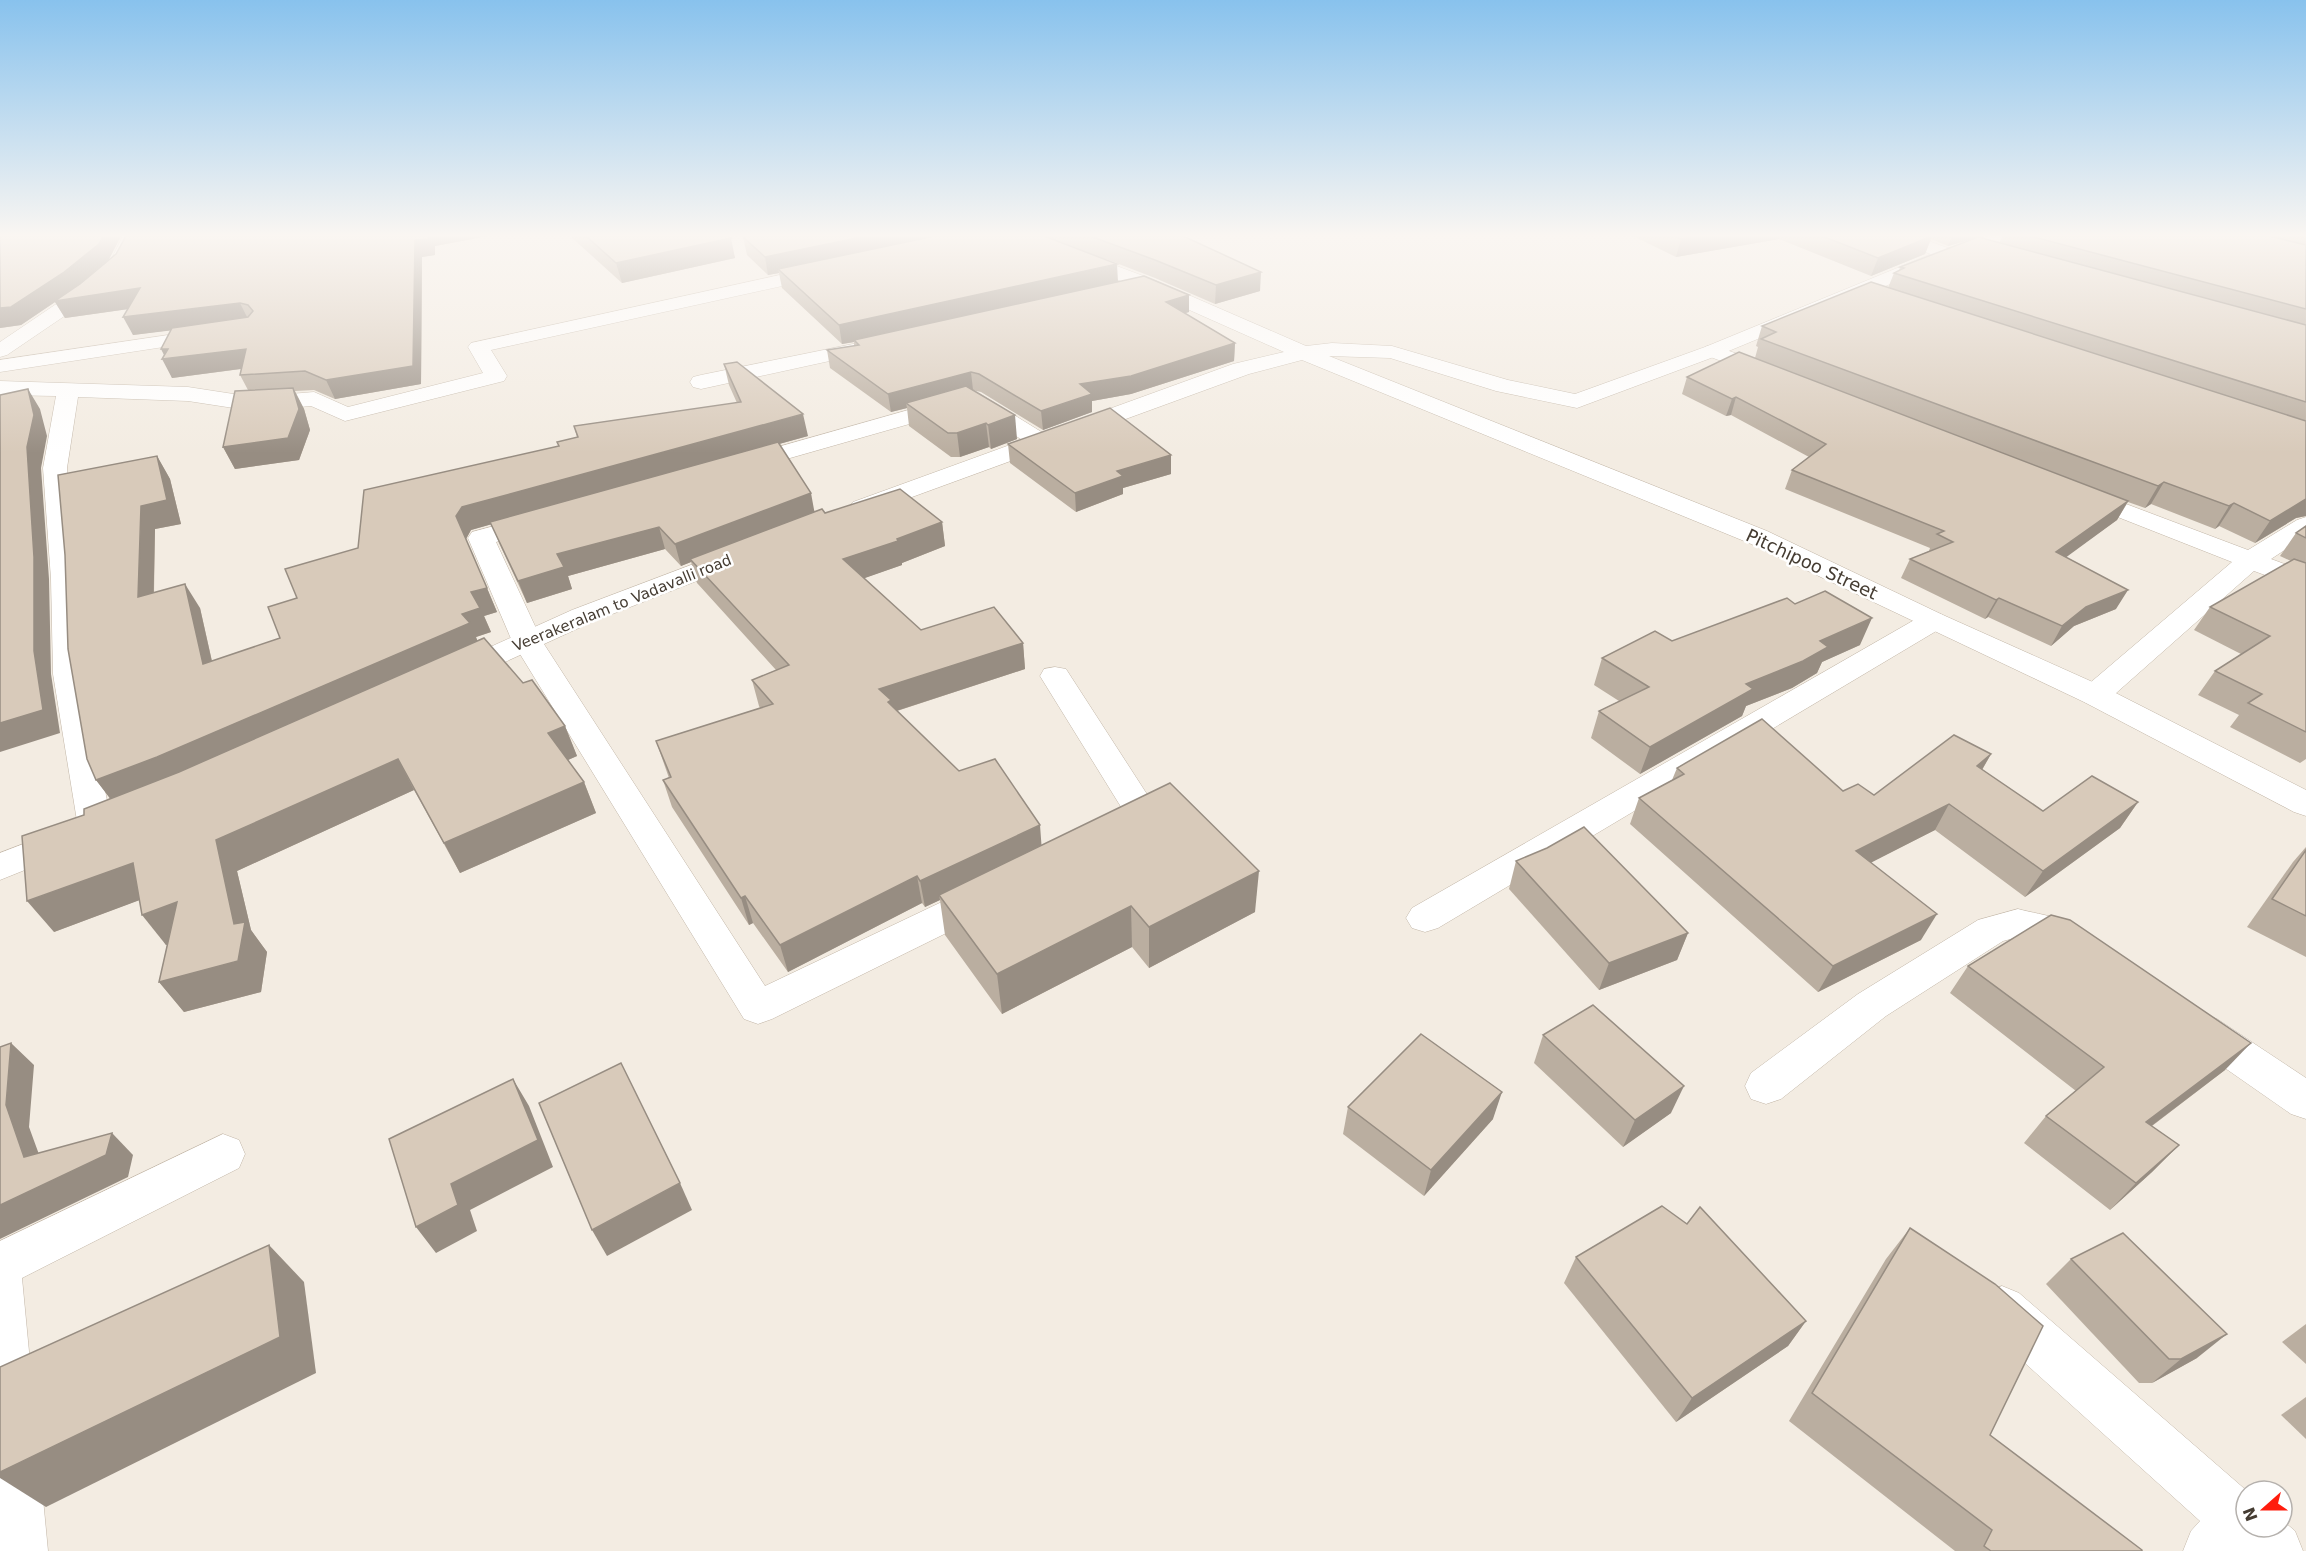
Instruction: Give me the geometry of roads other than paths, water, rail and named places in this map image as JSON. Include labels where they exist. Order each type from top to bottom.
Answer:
[{"type":"street","points":[[0,351],[63,308]]},
{"type":"street","points":[[0,388],[188,394],[253,404],[314,399],[345,414],[496,376],[478,347],[654,308]]},
{"type":"street","name":"Pitchipoo Street","points":[[1202,308],[1304,353],[1758,537],[2095,695],[2306,804]]},
{"type":"street","points":[[839,516],[1241,369],[1304,353],[1332,349],[1392,352],[1504,387],[1577,401],[1712,351],[1817,308]]},
{"type":"street","points":[[0,366],[225,332]]},
{"type":"street","points":[[701,382],[893,341]]},
{"type":"street","points":[[1712,351],[1789,380]]},
{"type":"street","points":[[0,867],[105,823],[68,674],[65,579],[55,468],[66,410],[67,389]]},
{"type":"street","points":[[721,470],[972,399],[1040,441]]},
{"type":"street","points":[[2064,487],[2306,582]]},
{"type":"street","points":[[561,515],[481,538],[527,641],[758,1008],[1006,887]]},
{"type":"street","points":[[2095,695],[2251,560],[2306,525]]},
{"type":"street","name":"Veerakeralam to Vadavalli road","points":[[434,683],[582,616],[754,549]]},
{"type":"street","points":[[1425,918],[1933,621]]},
{"type":"street","points":[[1055,676],[1146,819],[1092,846]]},
{"type":"street","points":[[1766,1086],[1872,1005],[1990,930],[2018,923],[2063,935],[2102,962]]},
{"type":"street","points":[[2170,1008],[2306,1101]]},
{"type":"street","points":[[0,1265],[223,1154]]},
{"type":"street","points":[[0,1282],[20,1551]]},
{"type":"street","points":[[1973,1284],[2234,1526]]}]
